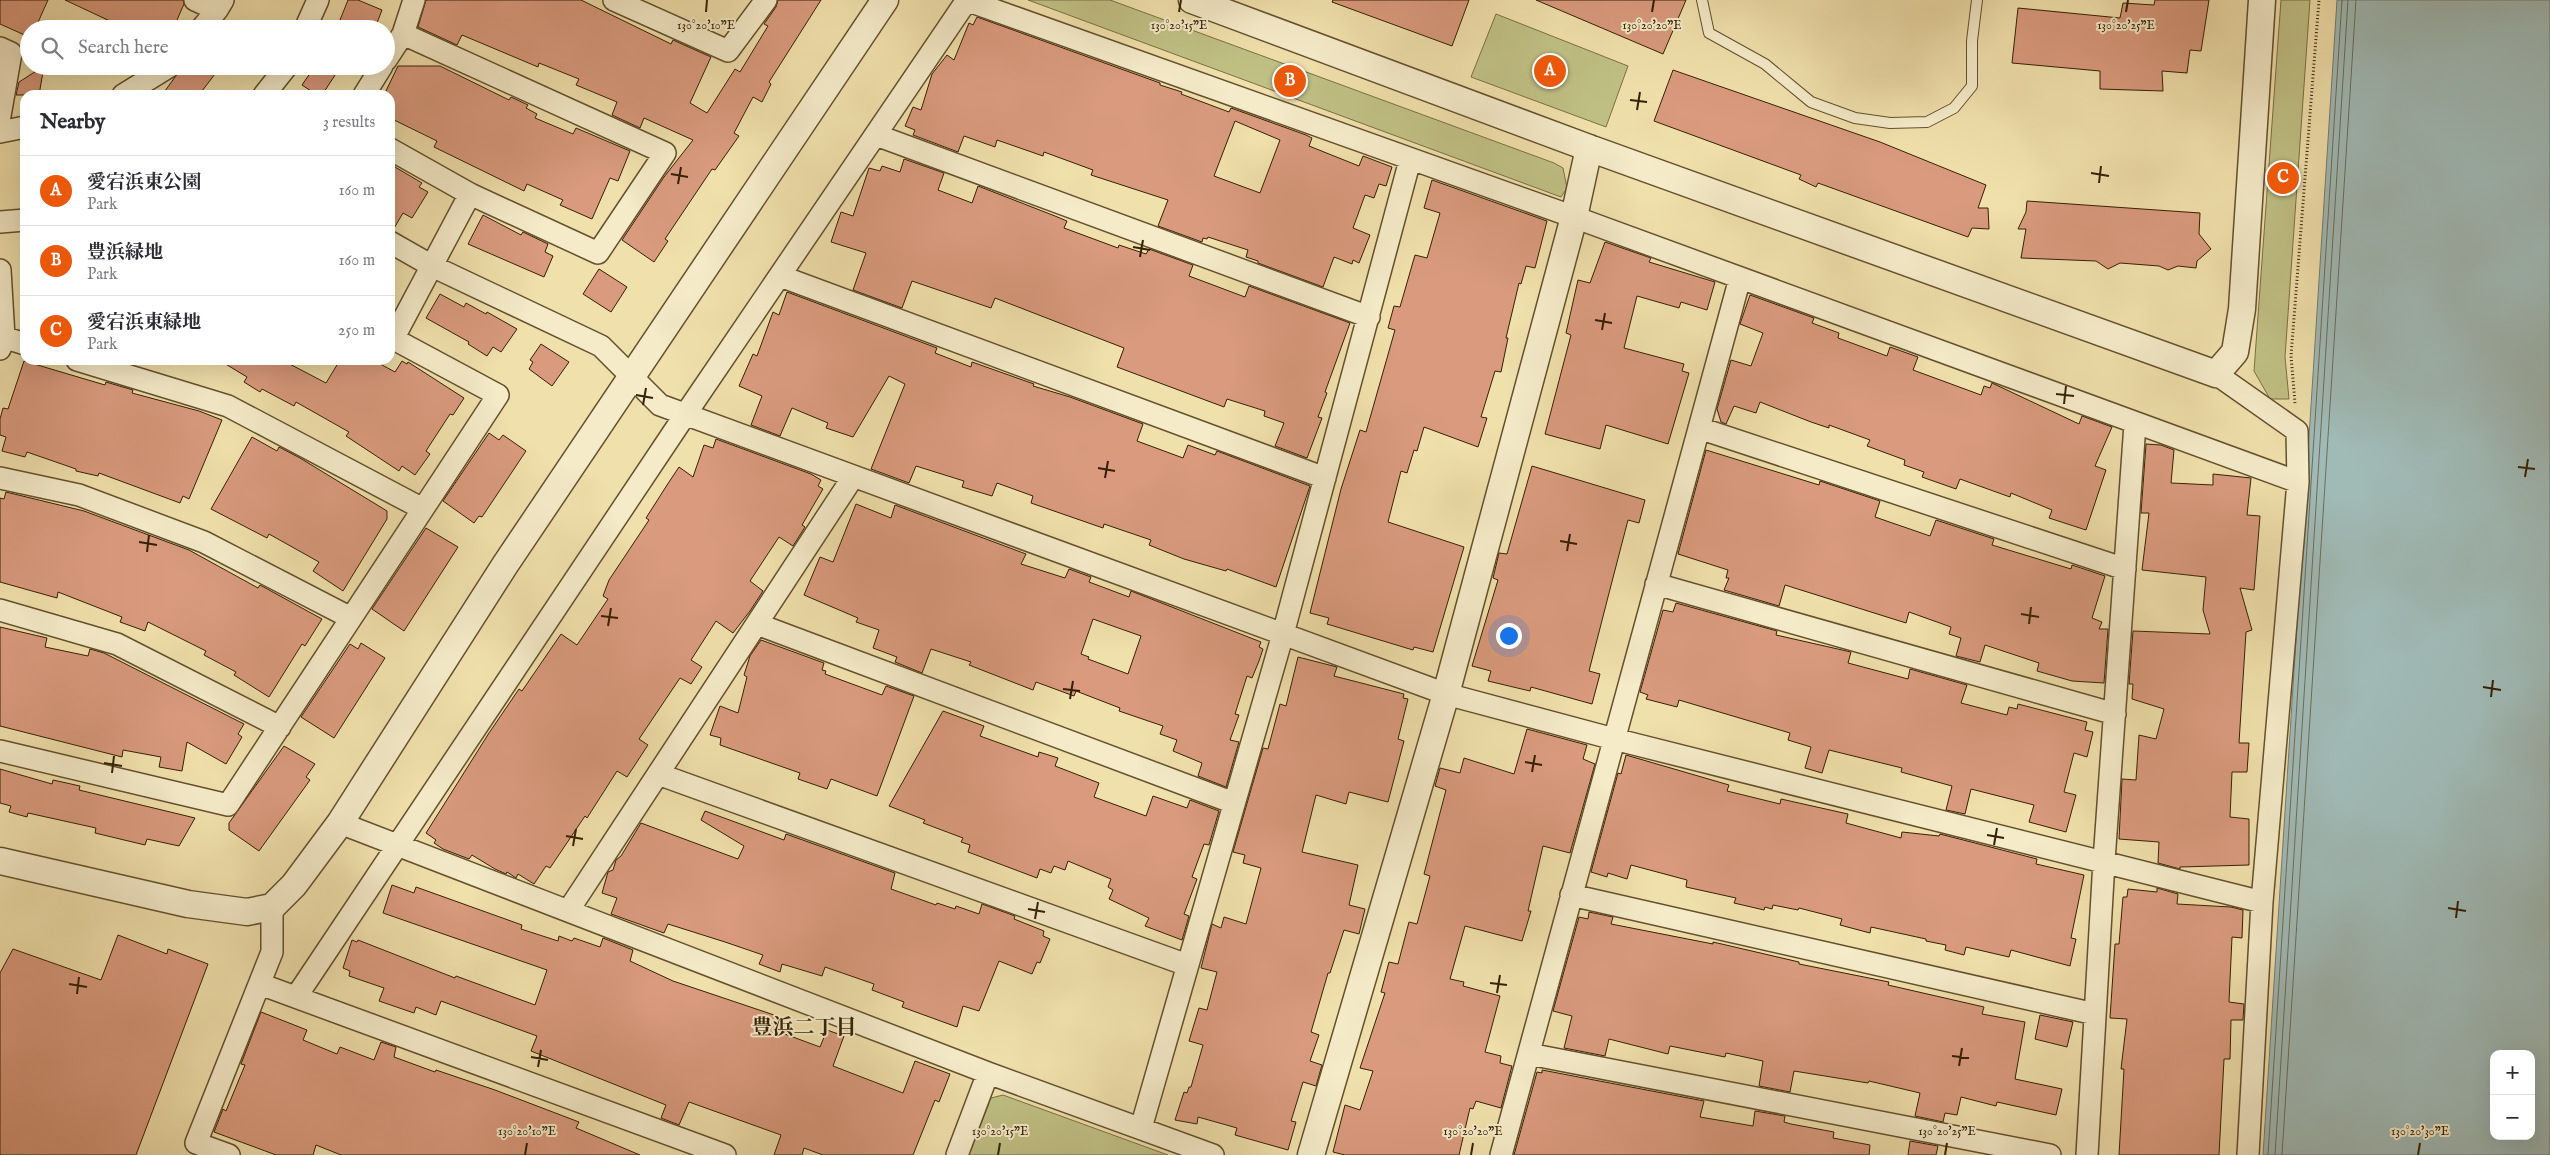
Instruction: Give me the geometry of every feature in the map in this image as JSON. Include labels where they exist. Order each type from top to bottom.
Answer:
[{"type":"street","points":[[195,0],[220,5],[208,20]]},
{"type":"street","points":[[309,20],[318,0]]},
{"type":"street","points":[[395,46],[403,34],[414,0]]},
{"type":"street","points":[[614,0],[728,50],[766,0]]},
{"type":"street","points":[[0,861],[188,904],[247,912],[272,907],[294,884],[340,823],[626,371],[864,0]]},
{"type":"street","points":[[0,849],[160,886],[242,899],[262,893],[279,877],[320,820],[520,521],[885,0]]},
{"type":"street","points":[[296,997],[685,415],[967,0],[1410,160],[1574,216],[2135,424],[2298,482]]},
{"type":"street","points":[[1192,0],[1589,148],[2216,374],[2297,431],[2298,482],[2262,902],[2248,1155]]},
{"type":"street","points":[[2216,374],[2235,352],[2242,309],[2262,0]]},
{"type":"street","points":[[395,152],[470,194],[598,253],[665,152],[403,34]]},
{"type":"street","points":[[0,48],[11,53],[0,116]]},
{"type":"street","points":[[131,90],[155,75]]},
{"type":"street","points":[[268,90],[280,75]]},
{"type":"street","points":[[367,90],[376,75]]},
{"type":"street","points":[[0,132],[20,128]]},
{"type":"street","points":[[876,135],[1369,317]]},
{"type":"street","points":[[1311,1155],[1446,694],[1574,216],[1589,148]]},
{"type":"street","points":[[1141,1128],[1283,634],[1410,160]]},
{"type":"street","points":[[395,333],[470,194]]},
{"type":"street","points":[[0,222],[20,220]]},
{"type":"street","points":[[395,245],[432,266],[601,346],[660,405],[1446,694],[1614,739],[2262,902]]},
{"type":"street","points":[[0,270],[1,341],[20,343]]},
{"type":"street","points":[[780,276],[1325,478]]},
{"type":"street","points":[[1501,1155],[1740,278]]},
{"type":"street","points":[[0,751],[228,805],[498,395],[395,340]]},
{"type":"street","points":[[93,365],[228,406],[423,509]]},
{"type":"street","points":[[2086,1155],[2104,861],[2135,424]]},
{"type":"street","points":[[1699,428],[2125,569]]},
{"type":"street","points":[[568,911],[853,477]]},
{"type":"street","points":[[0,478],[79,495],[204,542],[351,618]]},
{"type":"street","points":[[1656,584],[2114,714]]},
{"type":"street","points":[[0,610],[117,644],[280,727]]},
{"type":"street","points":[[757,624],[1234,803]]},
{"type":"street","points":[[658,774],[1187,965]]},
{"type":"street","points":[[340,823],[988,1074],[1213,1155]]},
{"type":"street","points":[[1572,895],[2095,1014]]},
{"type":"street","points":[[229,1155],[196,1143],[272,952],[272,907]]},
{"type":"street","points":[[260,984],[725,1155]]},
{"type":"street","points":[[1529,1054],[2050,1155]]},
{"type":"street","points":[[957,1155],[988,1074]]},
{"type":"lane","points":[[1702,0],[1709,33],[1765,64],[1811,102],[1856,118],[1890,122],[1927,122],[1954,108],[1972,86],[1972,41],[1977,0]]},
{"type":"path","points":[[2297,431],[2291,356],[2319,0]]},
{"type":"green space","points":[[1028,0],[1110,0],[1554,163],[1563,168],[1567,188],[1561,197]]},
{"type":"green space","points":[[2281,0],[2310,0],[2285,357],[2289,399],[2270,399],[2254,371]]},
{"type":"green space","points":[[1496,14],[1628,66],[1606,127],[1471,77]]},
{"type":"green space","points":[[1003,1095],[1168,1155],[969,1155],[991,1098]]},
{"type":"water","points":[[2337,0],[2550,0],[2550,1155],[2263,1155]]},
{"type":"building","points":[[0,0],[48,0],[39,20],[20,20],[20,33],[0,24]]},
{"type":"building","points":[[65,0],[183,0],[184,4],[177,20],[108,20]]},
{"type":"building","points":[[348,0],[358,0],[382,10],[378,20],[340,20]]},
{"type":"building","points":[[426,0],[581,0],[671,44],[673,40],[711,57],[690,103],[707,113],[735,69],[740,72],[768,26],[764,24],[776,7],[778,0],[821,0],[769,82],[771,84],[762,102],[753,97],[734,133],[739,136],[715,170],[712,169],[665,239],[668,241],[654,262],[622,240],[664,177],[693,140],[644,118],[640,128],[612,115],[617,102],[576,85],[579,79],[539,63],[538,67],[462,35],[457,45],[418,27]]},
{"type":"building","points":[[1333,0],[1469,0],[1452,46],[1332,2]]},
{"type":"building","points":[[1536,0],[1686,0],[1663,54]]},
{"type":"building","points":[[2155,0],[2209,0],[2201,51],[2190,50],[2187,73],[2162,71],[2163,91],[2100,89],[2100,71],[2012,63],[2018,8],[2120,18],[2123,3],[2154,5]]},
{"type":"building","points":[[977,17],[1160,83],[1160,85],[1182,92],[1181,94],[1229,112],[1231,108],[1306,135],[1312,138],[1309,146],[1359,166],[1363,156],[1392,167],[1386,186],[1379,184],[1374,198],[1365,195],[1353,228],[1370,235],[1359,263],[1353,260],[1352,264],[1334,257],[1323,287],[1258,263],[1258,261],[1246,257],[1248,250],[1208,237],[1207,239],[1203,238],[1202,242],[1158,226],[1168,200],[1091,175],[1093,170],[1044,152],[1043,156],[997,140],[995,147],[964,136],[958,152],[913,135],[915,130],[905,126],[913,107],[921,110],[932,74],[947,55],[954,60],[969,23],[973,25]],"holes":[[[1235,121],[1280,140],[1260,193],[1214,176]]]},
{"type":"building","points":[[398,66],[440,66],[509,100],[511,97],[528,105],[526,108],[537,114],[535,118],[573,134],[576,128],[630,151],[618,181],[610,178],[592,219],[560,205],[563,200],[527,184],[524,191],[434,147],[437,141],[395,120],[395,90],[386,90]]},
{"type":"building","points":[[1673,70],[1880,142],[1986,185],[1978,208],[1988,208],[1989,229],[1972,228],[1968,237],[1818,183],[1816,187],[1799,179],[1801,175],[1654,121]]},
{"type":"building","points":[[30,75],[42,75],[40,90],[20,90],[20,95],[16,95],[19,82]]},
{"type":"building","points":[[176,75],[214,75],[203,90],[166,90]]},
{"type":"building","points":[[309,75],[335,75],[325,90],[310,90],[302,85]]},
{"type":"building","points":[[904,159],[944,173],[938,190],[972,203],[978,186],[1067,221],[1064,228],[1118,248],[1119,245],[1146,254],[1149,249],[1193,265],[1189,276],[1245,297],[1249,286],[1350,323],[1325,392],[1327,393],[1318,417],[1322,418],[1307,458],[1275,446],[1284,423],[1264,416],[1265,411],[1227,399],[1224,407],[1117,367],[1124,348],[995,298],[991,308],[912,281],[902,308],[853,290],[866,253],[831,242],[841,212],[853,216],[869,168],[880,171],[882,166],[900,172]]},
{"type":"building","points":[[395,167],[422,183],[419,187],[428,192],[412,218],[403,213],[395,227]]},
{"type":"building","points":[[1432,180],[1547,221],[1535,268],[1526,266],[1521,284],[1519,283],[1506,338],[1508,338],[1501,372],[1495,371],[1481,417],[1487,418],[1478,447],[1424,427],[1417,451],[1414,450],[1407,473],[1401,471],[1388,522],[1464,547],[1433,652],[1414,647],[1413,650],[1327,624],[1329,618],[1310,613],[1341,489],[1360,430],[1366,432],[1395,330],[1388,328],[1394,306],[1400,307],[1415,255],[1427,258],[1440,213],[1424,208]]},
{"type":"building","points":[[2027,201],[2200,213],[2199,234],[2211,249],[2197,261],[2196,268],[2178,266],[2168,270],[2159,266],[2120,263],[2108,269],[2096,261],[2021,258],[2026,229],[2018,229],[2026,212]]},
{"type":"building","points":[[483,215],[521,235],[523,232],[548,244],[545,252],[553,256],[544,277],[468,244]]},
{"type":"building","points":[[1605,242],[1651,258],[1649,262],[1715,282],[1707,310],[1681,302],[1679,308],[1637,296],[1624,348],[1684,364],[1682,371],[1689,373],[1668,444],[1606,425],[1600,449],[1545,434],[1571,335],[1566,333],[1578,280],[1590,283]]},
{"type":"building","points":[[599,269],[627,287],[611,312],[583,294]]},
{"type":"building","points":[[787,292],[937,348],[935,353],[971,367],[972,362],[1034,384],[1033,386],[1070,397],[1143,424],[1137,441],[1183,458],[1188,445],[1215,455],[1217,451],[1310,486],[1276,587],[1227,569],[1226,571],[1184,559],[1149,545],[1151,540],[1104,524],[1103,528],[1031,503],[1033,496],[997,483],[992,496],[962,487],[964,481],[916,466],[909,483],[871,469],[905,384],[889,376],[853,437],[826,428],[828,423],[792,408],[780,436],[751,425],[762,396],[739,386],[753,354],[757,356],[773,312],[779,315]]},
{"type":"building","points":[[440,294],[464,307],[466,303],[486,314],[487,312],[517,329],[501,352],[493,347],[487,356],[468,344],[469,342],[426,318]]},
{"type":"building","points":[[1750,295],[1814,318],[1812,323],[1839,333],[1838,338],[1887,356],[1890,347],[1918,357],[1913,370],[1981,395],[1984,386],[1990,388],[1992,383],[2079,424],[2082,416],[2112,427],[2095,466],[2106,470],[2086,530],[2049,518],[2052,510],[2011,493],[2010,497],[1960,479],[1956,489],[1922,477],[1924,472],[1904,465],[1905,460],[1867,446],[1870,440],[1829,425],[1829,428],[1811,422],[1760,402],[1756,413],[1734,406],[1726,424],[1721,422],[1717,409],[1731,360],[1751,366],[1763,333],[1740,324]]},
{"type":"building","points":[[541,344],[569,362],[552,386],[529,369],[533,362],[530,360]]},
{"type":"building","points":[[402,361],[407,364],[408,362],[464,398],[453,415],[450,414],[426,451],[430,454],[415,475],[402,466],[399,471],[346,436],[349,432],[296,402],[294,406],[262,389],[260,392],[244,382],[247,377],[227,365],[292,365],[326,383],[337,365],[382,365],[395,372]]},
{"type":"building","points":[[23,365],[38,365],[105,385],[106,382],[133,390],[132,393],[199,411],[222,420],[189,499],[183,496],[180,503],[99,473],[98,476],[76,471],[76,469],[27,452],[25,457],[2,451],[6,437],[0,435],[0,419],[3,408],[8,409]]},
{"type":"building","points":[[489,433],[499,440],[503,435],[526,451],[482,517],[479,516],[474,523],[443,501]]},
{"type":"building","points":[[252,437],[277,451],[279,447],[300,458],[387,511],[387,519],[343,591],[313,571],[319,562],[269,534],[267,538],[211,509]]},
{"type":"building","points":[[716,439],[811,474],[821,480],[818,486],[823,489],[802,525],[805,527],[793,546],[779,537],[750,581],[763,591],[750,611],[733,633],[716,621],[691,660],[702,667],[691,684],[680,678],[639,739],[648,745],[627,777],[617,771],[587,818],[585,816],[550,868],[546,866],[534,884],[518,874],[516,878],[507,872],[506,874],[495,869],[472,855],[469,859],[443,849],[434,843],[436,840],[426,833],[519,689],[522,691],[561,634],[577,645],[608,599],[603,596],[609,580],[649,520],[646,518],[679,467],[693,477],[704,445],[713,448]]},
{"type":"building","points":[[2146,444],[2161,445],[2174,450],[2171,483],[2213,485],[2213,474],[2251,478],[2247,515],[2260,516],[2254,590],[2240,588],[2252,630],[2246,632],[2239,743],[2249,743],[2247,772],[2232,772],[2230,817],[2249,819],[2249,865],[2180,867],[2180,869],[2158,863],[2159,842],[2119,839],[2122,779],[2136,780],[2139,735],[2156,739],[2164,709],[2132,699],[2133,684],[2129,684],[2133,631],[2210,634],[2203,610],[2206,577],[2142,570],[2149,513],[2141,513]]},
{"type":"building","points":[[1706,450],[1819,485],[1820,481],[1880,501],[1875,517],[1930,536],[1936,520],[1994,539],[1992,545],[2071,569],[2072,565],[2105,576],[2092,618],[2102,622],[2099,629],[2108,629],[2104,683],[2072,681],[2037,671],[2039,663],[1985,645],[1980,662],[1956,656],[1961,638],[1949,634],[1951,627],[1909,612],[1906,623],[1785,585],[1779,606],[1724,590],[1729,578],[1726,578],[1728,570],[1678,554]]},
{"type":"building","points":[[1532,466],[1645,500],[1639,523],[1628,520],[1589,671],[1600,674],[1592,704],[1531,687],[1530,691],[1488,681],[1491,671],[1472,666],[1498,580],[1493,578],[1499,553],[1507,554]]},
{"type":"building","points":[[6,492],[84,511],[189,550],[258,588],[260,585],[322,619],[305,646],[302,644],[269,697],[234,675],[236,672],[204,655],[206,651],[148,622],[145,631],[120,622],[122,617],[58,592],[57,598],[0,582],[0,498],[4,499]]},
{"type":"building","points":[[856,504],[891,518],[895,505],[1026,554],[1021,564],[1065,578],[1069,569],[1091,577],[1089,582],[1129,597],[1131,591],[1261,642],[1259,647],[1263,649],[1259,661],[1252,678],[1247,676],[1235,714],[1239,715],[1230,740],[1239,742],[1226,787],[1198,776],[1202,763],[1173,751],[1177,740],[1160,734],[1163,726],[1119,711],[1120,708],[1076,691],[1074,696],[1036,682],[1033,690],[969,665],[971,662],[931,649],[922,673],[895,662],[897,657],[873,648],[879,630],[856,622],[858,618],[804,595],[820,557],[833,562]],"holes":[[[1093,619],[1141,636],[1128,674],[1088,659],[1089,657],[1081,654]]]},
{"type":"building","points":[[426,528],[458,547],[404,631],[372,609]]},
{"type":"building","points":[[1676,603],[1777,631],[1776,635],[1851,652],[1848,663],[1908,679],[1910,669],[1967,685],[1961,703],[2007,715],[2009,707],[2017,709],[2018,704],[2087,722],[2085,730],[2093,732],[2087,757],[2074,753],[2064,792],[2076,795],[2066,832],[2029,822],[2034,805],[1971,789],[1965,814],[1946,810],[1952,786],[1901,772],[1902,768],[1829,750],[1822,773],[1805,768],[1811,747],[1788,740],[1790,733],[1679,700],[1677,707],[1646,699],[1648,695],[1640,692],[1663,610],[1673,612]]},
{"type":"building","points":[[0,627],[47,638],[45,647],[88,656],[90,649],[104,653],[244,724],[238,734],[242,737],[226,764],[187,742],[182,771],[159,767],[161,757],[123,750],[122,757],[0,726]]},
{"type":"building","points":[[761,640],[824,663],[822,670],[826,671],[825,674],[882,695],[886,686],[914,696],[877,796],[831,779],[827,789],[798,779],[800,773],[720,745],[721,738],[710,735],[720,706],[738,713],[747,677],[744,675],[750,656]]},
{"type":"building","points":[[361,643],[385,658],[334,738],[301,717],[350,644],[358,649]]},
{"type":"building","points":[[1298,657],[1337,667],[1334,676],[1404,694],[1403,698],[1408,699],[1398,739],[1404,741],[1388,802],[1349,792],[1346,804],[1316,795],[1302,852],[1358,865],[1349,905],[1365,909],[1359,934],[1344,930],[1330,973],[1328,973],[1311,1032],[1319,1035],[1310,1061],[1322,1065],[1316,1086],[1303,1082],[1291,1121],[1296,1122],[1288,1150],[1235,1135],[1237,1128],[1198,1117],[1197,1124],[1175,1120],[1184,1092],[1187,1093],[1189,1087],[1191,1087],[1203,1045],[1189,1041],[1199,1008],[1207,1010],[1217,972],[1201,968],[1212,924],[1221,928],[1224,917],[1246,924],[1261,868],[1243,863],[1245,855],[1233,852],[1263,748],[1268,749],[1280,704],[1286,706]]},
{"type":"building","points":[[943,711],[984,726],[980,736],[1038,757],[1039,752],[1058,758],[1055,766],[1099,783],[1094,797],[1146,816],[1153,796],[1187,808],[1190,800],[1219,811],[1209,845],[1204,844],[1192,877],[1197,879],[1184,914],[1189,916],[1182,940],[1145,926],[1149,918],[1109,899],[1113,890],[1108,887],[1111,879],[1068,861],[1065,870],[1054,866],[1051,873],[1040,869],[1037,878],[968,852],[970,845],[961,842],[963,838],[923,823],[925,820],[889,806]]},
{"type":"building","points":[[1527,729],[1587,745],[1583,759],[1595,764],[1570,853],[1543,846],[1528,911],[1531,911],[1522,941],[1465,926],[1450,979],[1464,982],[1463,986],[1500,996],[1485,1052],[1501,1056],[1500,1063],[1512,1066],[1501,1108],[1476,1101],[1473,1109],[1470,1108],[1459,1155],[1345,1155],[1333,1152],[1345,1105],[1360,1110],[1373,1071],[1360,1068],[1385,993],[1381,992],[1389,962],[1398,964],[1409,922],[1417,924],[1430,876],[1424,874],[1446,790],[1435,786],[1440,768],[1460,773],[1464,758],[1514,774]]},
{"type":"building","points":[[284,746],[315,764],[306,777],[310,780],[259,851],[229,830],[229,823]]},
{"type":"building","points":[[1626,755],[1729,785],[1727,791],[1780,804],[1781,799],[1848,814],[1846,823],[1901,838],[1902,832],[1939,836],[1940,834],[2037,859],[2036,864],[2084,875],[2071,938],[2076,939],[2070,966],[2011,950],[2009,957],[1966,947],[1964,955],[1945,950],[1946,945],[1926,941],[1926,939],[1871,927],[1870,933],[1840,925],[1842,919],[1799,908],[1798,910],[1773,905],[1772,909],[1765,907],[1764,910],[1734,903],[1736,898],[1686,887],[1687,880],[1631,865],[1627,879],[1608,873],[1607,877],[1591,872],[1618,773],[1621,774]]},
{"type":"building","points":[[0,769],[52,784],[53,780],[80,786],[79,790],[195,818],[179,846],[147,839],[145,845],[95,833],[96,828],[28,813],[27,817],[9,812],[11,806],[0,803]]},
{"type":"building","points":[[705,811],[784,840],[786,834],[895,873],[891,889],[936,905],[937,903],[955,909],[956,906],[979,914],[982,904],[1015,916],[1014,919],[1044,931],[1043,936],[1050,939],[1040,963],[1037,962],[1032,974],[999,961],[979,1011],[963,1006],[957,1027],[902,1007],[904,1002],[872,990],[874,984],[825,967],[822,976],[782,964],[780,972],[759,964],[763,955],[668,924],[664,933],[611,914],[617,898],[602,893],[608,872],[613,870],[616,860],[621,856],[641,823],[738,859],[744,846],[701,820]]},
{"type":"building","points":[[392,885],[414,893],[416,887],[522,925],[521,929],[558,941],[559,936],[572,941],[574,938],[600,947],[603,938],[633,950],[630,961],[673,981],[786,1019],[782,1033],[820,1047],[827,1030],[844,1036],[833,1066],[903,1093],[915,1061],[950,1074],[939,1102],[935,1100],[913,1155],[823,1155],[804,1148],[802,1155],[774,1155],[781,1135],[689,1102],[679,1125],[661,1118],[666,1105],[531,1051],[537,1036],[441,1001],[436,1015],[416,1007],[414,1013],[379,1001],[384,988],[349,976],[350,971],[343,968],[352,940],[357,942],[358,940],[455,978],[456,976],[535,1005],[547,970],[383,913]]},
{"type":"building","points":[[2157,888],[2178,894],[2177,904],[2231,907],[2243,910],[2242,938],[2232,937],[2229,1002],[2244,1004],[2243,1020],[2231,1020],[2230,1059],[2224,1059],[2219,1155],[2119,1155],[2124,1069],[2121,1069],[2127,1019],[2110,1018],[2115,944],[2119,944],[2123,897],[2127,897],[2128,889],[2157,892]]},
{"type":"building","points":[[1589,912],[1613,917],[1611,924],[1713,944],[1713,942],[1799,962],[1799,964],[1889,982],[1888,985],[1984,1007],[1982,1014],[2025,1022],[2015,1079],[2062,1089],[2056,1115],[1997,1102],[1996,1106],[1961,1097],[1957,1115],[1945,1113],[1943,1122],[1915,1116],[1920,1093],[1869,1081],[1868,1083],[1794,1071],[1790,1092],[1759,1086],[1763,1061],[1726,1053],[1725,1057],[1670,1046],[1668,1054],[1609,1039],[1605,1056],[1564,1048],[1572,1016],[1553,1011],[1579,917],[1588,919]]},
{"type":"building","points":[[118,935],[167,954],[168,949],[208,964],[136,1155],[0,1155],[0,973],[13,949],[101,980]]},
{"type":"building","points":[[261,1012],[307,1030],[303,1040],[337,1054],[340,1047],[374,1060],[381,1042],[396,1047],[394,1057],[435,1072],[436,1070],[495,1090],[579,1122],[576,1128],[640,1155],[341,1155],[316,1145],[313,1155],[276,1155],[214,1132],[223,1109],[226,1111],[245,1065],[241,1064]]},
{"type":"building","points":[[2040,1015],[2073,1022],[2067,1047],[2035,1039]]},
{"type":"building","points":[[1542,1070],[1704,1101],[1700,1117],[1753,1126],[1755,1111],[1785,1116],[1784,1122],[1834,1132],[1833,1138],[1870,1145],[1869,1155],[1514,1155],[1537,1072],[1542,1073]]},
{"type":"building","points":[[1910,1141],[1938,1146],[1936,1155],[1908,1155]]},
{"type":"place","name":"愛宕浜東公園","points":[[1550,71]]},
{"type":"place","name":"豊浜緑地","points":[[1290,81]]},
{"type":"place","name":"愛宕浜東緑地","points":[[2283,178]]},
{"type":"district","name":"豊浜二丁目","points":[[804,1028]]}]
